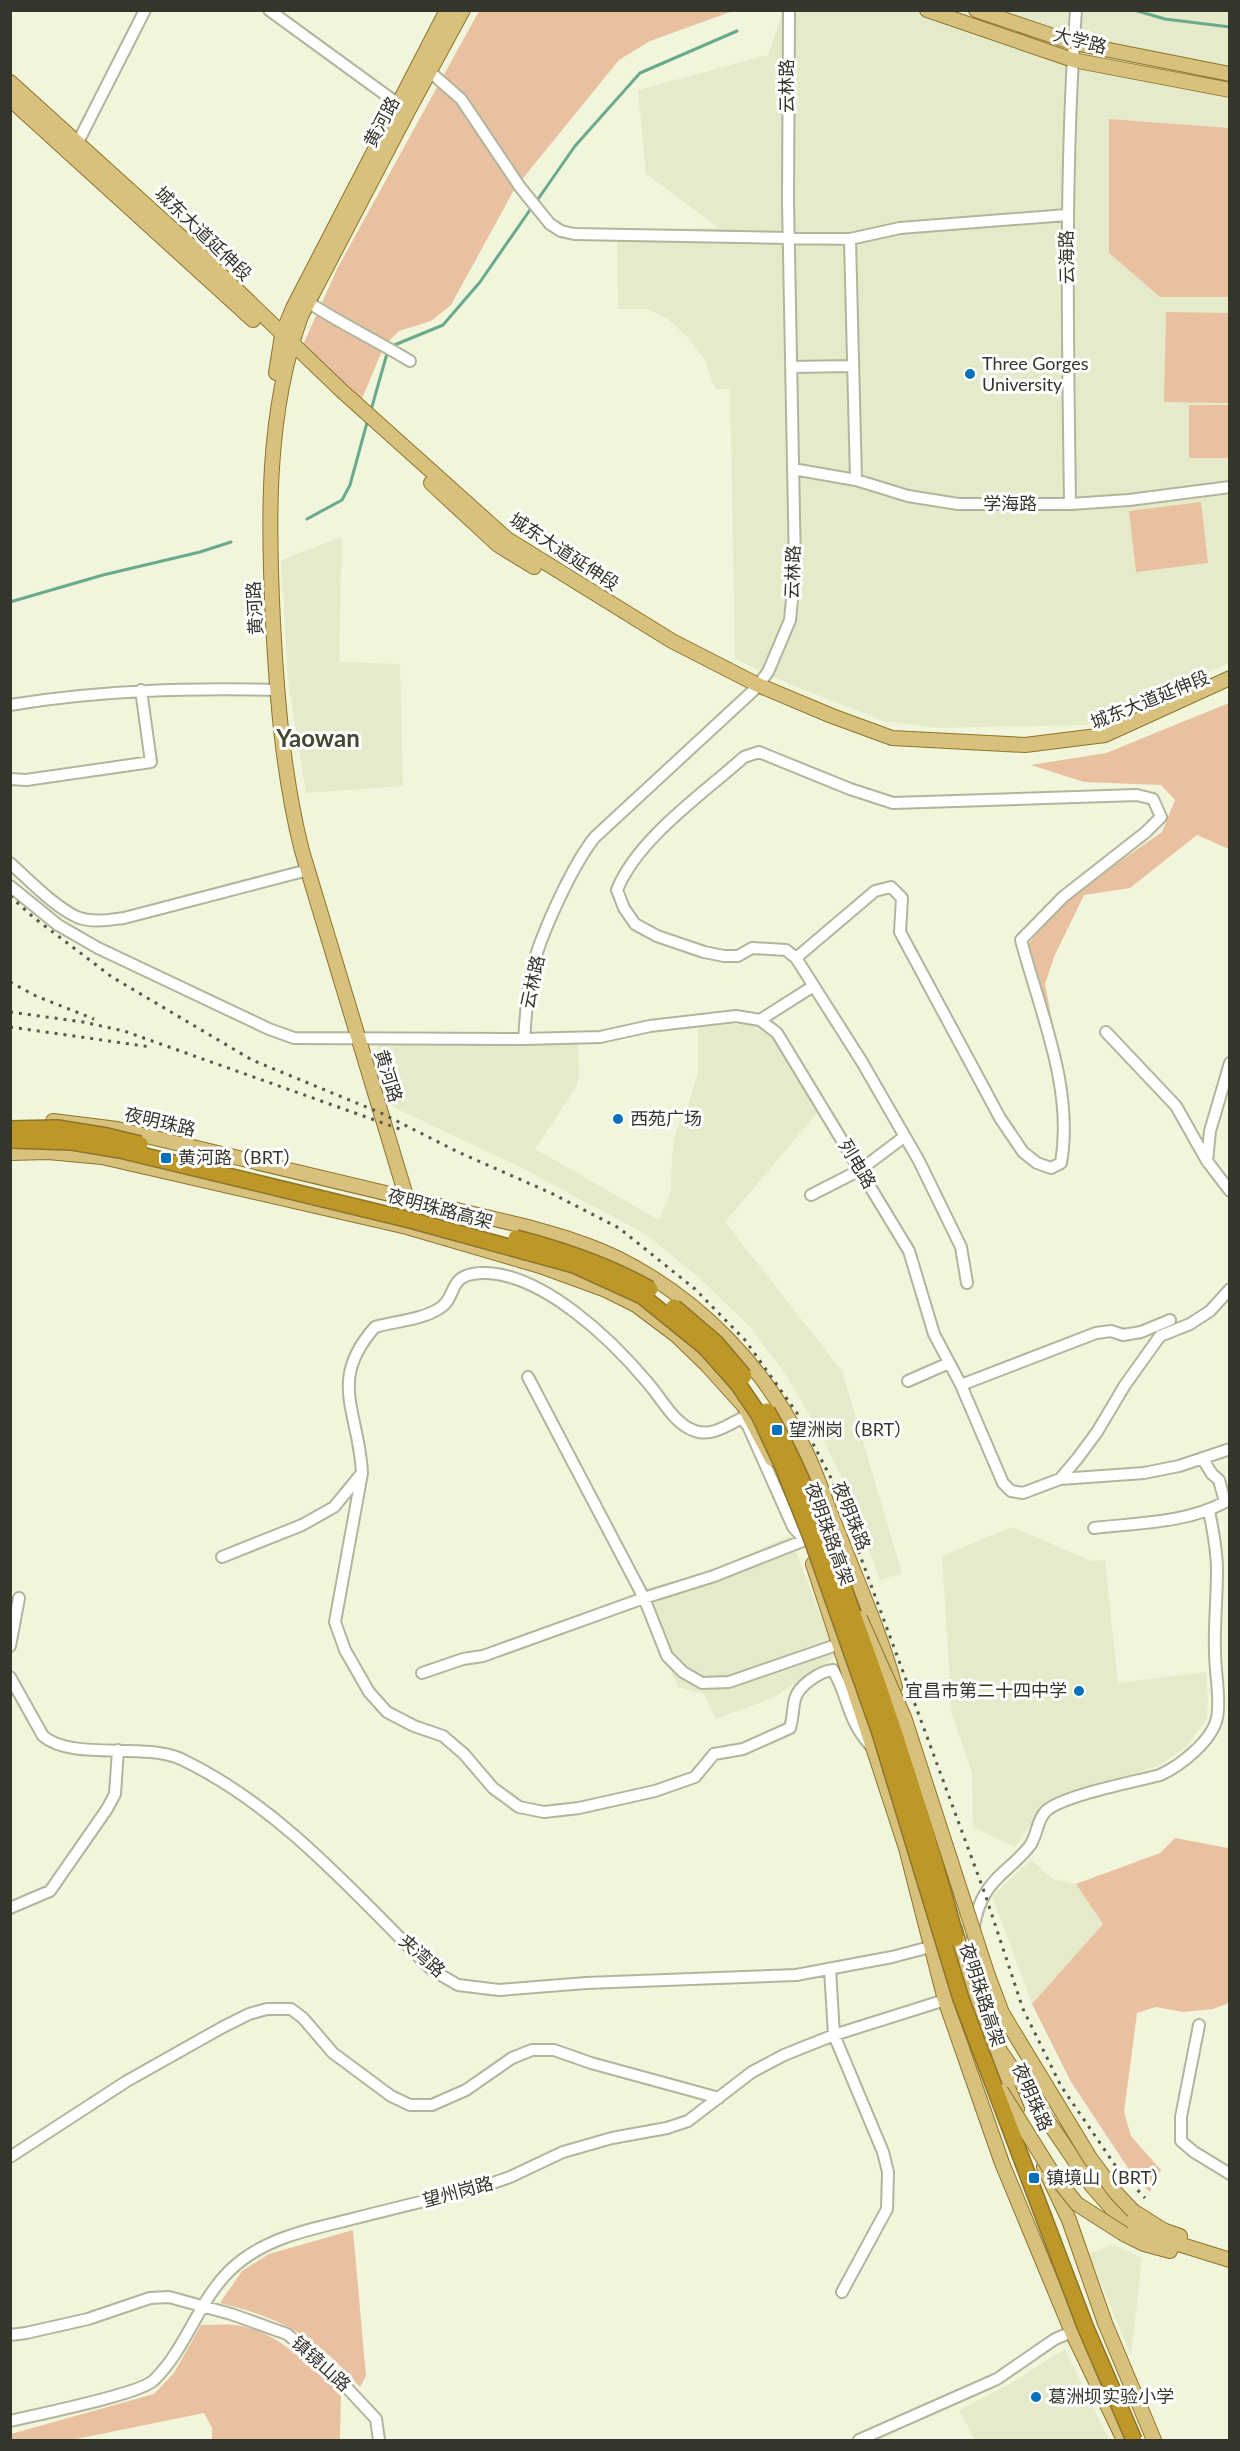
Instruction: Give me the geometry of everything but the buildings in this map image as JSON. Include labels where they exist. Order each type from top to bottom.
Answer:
[{"type":"highway","name":"夜明珠路高架","points":[[10,1129],[57,1128],[107,1136],[542,1245],[620,1272],[652,1291],[691,1320],[716,1343],[748,1381],[782,1438],[840,1575],[904,1758],[956,1938]]},
{"type":"highway","name":"夜明珠路高架","points":[[10,1140],[72,1142],[120,1150],[410,1220],[574,1265],[642,1296],[705,1347],[738,1384],[759,1415],[786,1473],[880,1732],[961,1999],[983,2061],[1085,2326],[1134,2440]]},
{"type":"main road","name":"黄河路","points":[[286,343],[402,108],[447,10]]},
{"type":"main road","name":"黄河路","points":[[412,1228],[303,871],[273,690],[270,513],[286,343],[293,308],[402,108],[429,71],[463,10]]},
{"type":"main road","name":"大学路","points":[[927,10],[1073,60],[1230,90]]},
{"type":"main road","name":"大学路","points":[[976,10],[1074,43],[1230,74]]},
{"type":"main road","name":"城东大道延伸段","points":[[10,82],[78,142],[286,343]]},
{"type":"main road","name":"城东大道延伸段","points":[[10,99],[507,539],[672,641],[757,687],[892,745],[1031,753],[1104,742],[1230,687]]},
{"type":"main road","name":"城东大道延伸段","points":[[757,687],[892,738],[1025,745],[1105,735],[1230,678]]},
{"type":"main road","name":"夜明珠路","points":[[10,1122],[58,1121],[117,1129],[524,1226],[578,1242],[617,1258],[650,1276],[690,1305],[724,1334],[757,1372],[806,1451],[884,1649],[941,1850],[956,1938],[981,2024],[1010,2093],[1069,2220],[1105,2323],[1154,2440]]},
{"type":"main road","points":[[10,1153],[48,1152],[102,1157],[412,1228],[540,1266],[606,1290],[636,1305],[676,1335],[744,1406],[775,1465],[806,1540],[906,1848],[945,2000],[1002,2163],[1072,2332],[1124,2440]]},
{"type":"main road","points":[[840,1575],[904,1717],[1002,2013],[1090,2158],[1116,2193],[1133,2211],[1163,2230],[1230,2255]]},
{"type":"main road","points":[[981,2024],[1089,2188],[1113,2216],[1154,2241],[1230,2266]]},
{"type":"main road","points":[[983,2061],[1019,2123],[1053,2174],[1077,2204],[1144,2244],[1230,2266]]},
{"type":"main road","points":[[1010,2093],[1011,2084],[1015,2079],[1092,2186],[1115,2212],[1156,2238],[1230,2260]]},
{"type":"street","points":[[78,142],[145,10]]},
{"type":"street","points":[[269,10],[402,108]]},
{"type":"street","name":"云林路","points":[[524,1039],[527,997],[533,965],[569,881],[586,848],[757,687],[768,672],[790,620],[795,568],[788,236],[789,10]]},
{"type":"street","name":"云海路","points":[[1070,504],[1067,215],[1076,10]]},
{"type":"street","points":[[429,71],[461,99],[520,187],[550,224],[561,231],[574,234],[850,238],[900,228],[1067,215]]},
{"type":"street","points":[[850,238],[856,480]]},
{"type":"street","points":[[308,302],[343,325],[410,361]]},
{"type":"street","points":[[791,367],[852,366]]},
{"type":"street","name":"学海路","points":[[793,469],[856,480],[908,496],[938,502],[1070,504],[1230,487]]},
{"type":"street","points":[[10,705],[61,697],[141,690],[273,690]]},
{"type":"street","points":[[10,779],[26,780],[151,762],[141,690]]},
{"type":"street","points":[[796,958],[874,891],[891,887],[902,898],[900,932],[1000,1118],[1023,1152],[1036,1163],[1051,1168],[1061,1163],[1065,1144],[1064,1121],[1048,1030],[1021,940],[1063,897],[1146,832],[1161,817],[1154,799],[1137,795],[893,803],[850,789],[759,752],[744,758],[648,842],[634,858],[617,890],[624,908],[635,924],[657,936],[704,952],[724,956],[738,956],[752,948],[786,950],[796,958],[812,987],[862,1062],[919,1161],[961,1247],[967,1283]]},
{"type":"street","points":[[10,863],[57,904],[77,917],[99,921],[133,916],[303,871]]},
{"type":"street","points":[[10,886],[58,926],[98,948],[269,1029],[294,1038],[600,1037],[650,1026],[726,1017],[760,1020],[812,987]]},
{"type":"street","name":"列电路","points":[[760,1020],[777,1033],[909,1251],[934,1334],[961,1386],[1003,1483],[1011,1491],[1023,1493],[1060,1479],[1144,1473],[1230,1449]]},
{"type":"street","points":[[1106,1032],[1176,1106],[1207,1161],[1230,1191]]},
{"type":"street","points":[[1207,1161],[1210,1131],[1230,1063]]},
{"type":"street","points":[[812,1196],[860,1170],[904,1137]]},
{"type":"street","points":[[422,1673],[462,1659],[483,1656],[644,1598],[714,1576],[806,1540],[793,1527],[748,1426],[742,1418],[711,1432],[695,1431],[676,1418],[648,1383],[596,1328],[552,1298],[504,1275],[482,1273],[465,1275],[456,1283],[443,1307],[425,1315],[375,1327],[354,1357],[348,1392],[359,1437],[362,1473],[335,1622],[345,1650],[369,1692],[387,1712],[414,1726],[443,1736],[464,1754],[493,1788],[519,1807],[544,1812],[579,1808],[655,1791],[695,1778],[714,1754],[743,1749],[790,1728],[795,1714],[795,1698],[801,1688],[825,1671],[833,1670],[858,1731],[876,1751]]},
{"type":"street","points":[[1060,1479],[1090,1441],[1147,1352],[1160,1336],[1190,1324],[1210,1311],[1230,1289]]},
{"type":"street","points":[[961,1386],[1096,1333],[1111,1331],[1123,1335],[1141,1332],[1170,1320]]},
{"type":"street","points":[[908,1381],[949,1363]]},
{"type":"street","points":[[528,1377],[644,1598],[668,1656],[682,1672],[702,1683],[729,1682],[839,1644]]},
{"type":"street","points":[[1094,1528],[1187,1516],[1209,1511],[1225,1502],[1224,1478],[1212,1474],[1202,1458]]},
{"type":"street","points":[[222,1557],[302,1526],[334,1507],[362,1473]]},
{"type":"street","points":[[967,1981],[977,1912],[985,1894],[1004,1871],[1021,1857],[1033,1841],[1045,1811],[1061,1802],[1160,1775],[1175,1768],[1209,1734],[1217,1719],[1215,1650],[1217,1569],[1209,1511]]},
{"type":"street","points":[[10,1646],[19,1598]]},
{"type":"street","name":"夹湾路","points":[[10,1677],[43,1736],[50,1742],[66,1747],[118,1750],[179,1758],[253,1803],[302,1842],[432,1970],[458,1985],[499,1990],[586,1983],[796,1975],[892,1957],[930,1947]]},
{"type":"street","points":[[10,1908],[50,1891],[107,1809],[115,1794],[118,1750]]},
{"type":"street","points":[[830,1969],[834,2035],[883,2152],[888,2172],[888,2209],[842,2292]]},
{"type":"street","name":"望州岗路","points":[[10,2421],[129,2392],[153,2382],[169,2362],[200,2307],[222,2278],[241,2260],[267,2244],[307,2231],[484,2186],[510,2177],[563,2152],[688,2121],[752,2072],[792,2051],[834,2035],[945,2000]]},
{"type":"street","points":[[10,2157],[127,2081],[223,2027],[249,2014],[267,2009],[291,2009],[303,2018],[333,2053],[391,2096],[410,2105],[432,2105],[449,2098],[466,2090],[512,2058],[532,2050],[554,2050],[591,2063],[719,2098]]},
{"type":"street","points":[[1199,2025],[1181,2117],[1181,2140],[1194,2152],[1230,2174]]},
{"type":"street","name":"镇镜山路","points":[[10,2335],[88,2319],[150,2298],[169,2297],[231,2314],[287,2334],[336,2376],[376,2419],[379,2440]]},
{"type":"street","points":[[859,2440],[997,2379],[1055,2339],[1072,2332]]},
{"type":"shaded area","points":[[479,11],[733,11],[650,41],[619,60],[515,188],[451,305],[431,321],[399,331],[384,346],[361,401],[302,347],[337,269]]},
{"type":"shaded area","name":"Three Gorges University","points":[[778,11],[1229,11],[1229,663],[1086,725],[936,728],[884,721],[789,684],[735,659],[730,389],[715,389],[705,360],[687,337],[667,318],[646,309],[618,309],[617,229],[719,228],[646,174],[638,90],[768,55],[782,13]]},
{"type":"shaded area","points":[[1109,119],[1229,128],[1229,297],[1160,297],[1109,253]]},
{"type":"shaded area","points":[[1166,312],[1229,313],[1229,403],[1164,402]]},
{"type":"shaded area","points":[[1189,405],[1229,405],[1229,458],[1189,458]]},
{"type":"shaded area","points":[[1201,502],[1208,563],[1136,572],[1129,511]]},
{"type":"shaded area","points":[[342,537],[339,662],[400,664],[403,786],[306,793],[288,681],[281,560]]},
{"type":"shaded area","points":[[1229,703],[1229,849],[1197,835],[1130,888],[1084,895],[1054,957],[1045,984],[1058,1052],[1047,1053],[1020,955],[1060,903],[1162,832],[1175,800],[1161,785],[1084,782],[1031,765],[1106,753]]},
{"type":"shaded area","points":[[753,1025],[767,1031],[818,1112],[725,1222],[842,1371],[902,1573],[880,1580],[850,1495],[819,1431],[786,1375],[748,1325],[697,1276],[647,1235],[520,1167],[393,1107],[377,1046],[578,1042],[579,1077],[576,1087],[535,1149],[659,1220],[671,1191],[672,1156],[676,1131],[687,1108],[698,1073],[698,1027]]},
{"type":"shaded area","name":"宜昌市第二十四中学","points":[[1012,1527],[1092,1561],[1105,1560],[1118,1683],[1206,1672],[1208,1699],[1207,1719],[1186,1747],[1161,1764],[1136,1774],[1069,1791],[1047,1801],[1015,1847],[973,1827],[972,1773],[952,1714],[942,1556]]},
{"type":"shaded area","points":[[790,1536],[836,1656],[773,1698],[716,1719],[704,1694],[678,1687],[635,1591],[699,1575]]},
{"type":"shaded area","points":[[1175,1838],[1228,1848],[1229,2003],[1213,2009],[1183,2012],[1156,2007],[1137,2013],[1124,2112],[1131,2136],[1161,2170],[1150,2192],[1134,2177],[1071,2082],[1032,2004],[1103,1924],[1076,1884],[1160,1853]]},
{"type":"shaded area","points":[[1031,1860],[1053,1879],[1076,1884],[1103,1924],[1032,2004],[992,1896]]},
{"type":"shaded area","points":[[353,2230],[366,2376],[360,2387],[329,2355],[298,2332],[281,2323],[220,2303],[242,2271],[269,2254]]},
{"type":"shaded area","points":[[1113,2244],[1142,2258],[1131,2356],[1089,2254]]},
{"type":"shaded area","points":[[201,2325],[248,2328],[263,2333],[292,2350],[341,2393],[340,2440],[212,2440],[212,2428],[204,2413],[71,2440],[11,2440],[11,2434],[154,2394],[174,2373]]},
{"type":"shaded area","name":"葛洲坝实验小学","points":[[1065,2349],[1109,2440],[975,2440],[959,2410],[1008,2385]]},
{"type":"waterway","points":[[1134,10],[1165,19],[1230,27]]},
{"type":"waterway","points":[[536,202],[575,146],[640,73],[737,31]]},
{"type":"waterway","points":[[392,346],[443,325],[480,282],[532,207]]},
{"type":"waterway","points":[[371,410],[388,350]]},
{"type":"waterway","points":[[307,519],[342,500],[350,485],[368,419]]},
{"type":"waterway","points":[[10,602],[231,542]]},
{"type":"railway","points":[[10,896],[33,917],[112,977],[252,1060],[381,1113],[458,1152],[551,1193],[619,1228],[695,1289],[745,1340],[797,1413],[833,1482],[985,1894],[1023,2009],[1061,2086],[1117,2168],[1145,2198]]},
{"type":"railway","points":[[10,982],[36,996],[94,1019]]},
{"type":"railway","points":[[10,1012],[83,1022],[124,1031],[400,1129]]},
{"type":"railway","points":[[10,1027],[151,1047]]},
{"type":"place","name":"Three Gorges University","points":[[970,374]]},
{"type":"place","name":"西苑广场","points":[[618,1119]]},
{"type":"place","name":"黄河路（BRT）","points":[[166,1158]]},
{"type":"place","name":"望洲岗（BRT）","points":[[777,1430]]},
{"type":"place","name":"宜昌市第二十四中学","points":[[1079,1691]]},
{"type":"place","name":"镇境山（BRT）","points":[[1034,2178]]},
{"type":"place","name":"葛洲坝实验小学","points":[[1036,2397]]},
{"type":"district","name":"Yaowan","points":[[318,739]]}]
